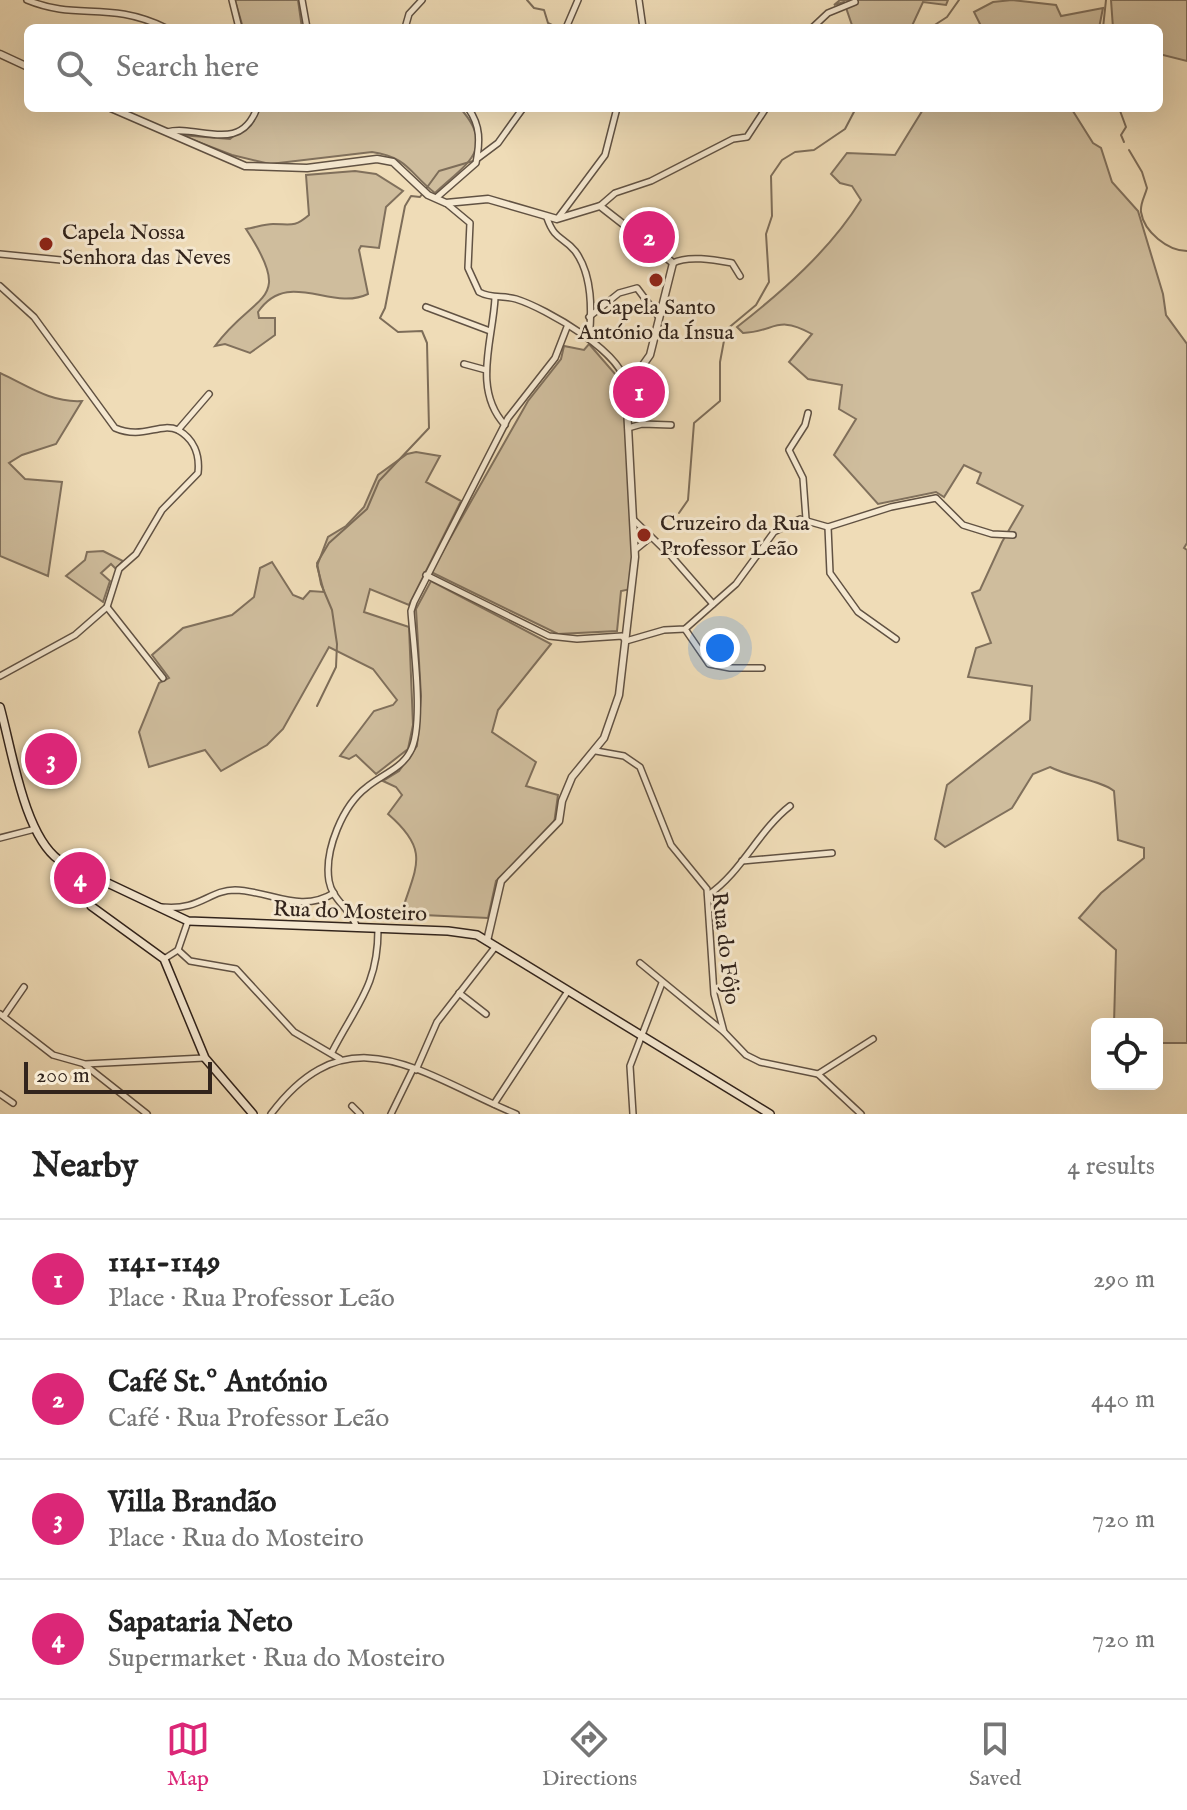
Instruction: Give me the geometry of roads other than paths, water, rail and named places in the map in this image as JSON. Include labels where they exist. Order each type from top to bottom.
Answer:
[{"type":"main road","name":"Rua do Mosteiro","points":[[0,707],[35,829],[47,852],[95,880],[188,921],[464,933],[496,946],[770,1114]]},
{"type":"main road","points":[[95,880],[89,899],[93,909],[164,959],[205,1058],[253,1114]]},
{"type":"street","points":[[27,0],[45,4],[87,3]]},
{"type":"street","points":[[232,0],[238,24]]},
{"type":"street","points":[[302,0],[306,24]]},
{"type":"street","points":[[406,24],[409,14],[422,0]]},
{"type":"street","points":[[568,24],[578,0]]},
{"type":"street","points":[[639,0],[642,24]]},
{"type":"street","points":[[816,24],[828,13],[855,2]]},
{"type":"street","points":[[141,10],[160,24]]},
{"type":"street","points":[[0,54],[24,65]]},
{"type":"street","points":[[120,112],[245,166],[307,168],[377,159],[393,162],[431,197],[446,203],[470,223],[467,257],[473,283],[479,292],[523,302],[589,339],[626,379],[635,550],[619,695],[610,726],[596,751],[572,777],[562,801],[559,821],[552,832],[501,881],[487,941]]},
{"type":"street","points":[[167,132],[184,130],[220,137],[233,134],[246,124],[254,112]]},
{"type":"street","points":[[471,112],[477,119],[480,132],[476,161]]},
{"type":"street","points":[[431,197],[498,143],[520,112]]},
{"type":"street","points":[[557,219],[605,155],[616,112]]},
{"type":"street","points":[[446,203],[488,199],[557,219],[600,206],[624,189],[651,181],[733,139],[747,137],[763,112]]},
{"type":"street","points":[[600,206],[673,263],[700,259],[723,261],[732,263],[740,276]]},
{"type":"street","points":[[547,218],[555,237],[571,246],[582,263],[591,297],[589,339]]},
{"type":"street","points":[[0,254],[61,260]]},
{"type":"street","points":[[626,389],[650,355],[673,263]]},
{"type":"street","points":[[0,286],[34,317],[115,428],[135,434],[171,427],[188,435],[196,449],[198,473],[162,510],[136,554],[119,569],[107,607],[75,635],[0,676]]},
{"type":"street","points":[[589,317],[619,293],[637,288],[658,313],[658,321]]},
{"type":"street","points":[[495,298],[486,370],[492,400],[505,425]]},
{"type":"street","points":[[426,307],[490,331]]},
{"type":"street","points":[[357,929],[353,916],[329,882],[330,859],[346,809],[364,789],[410,753],[416,674],[411,611],[426,575],[505,425],[555,358],[567,327]]},
{"type":"street","points":[[464,364],[486,370]]},
{"type":"street","points":[[178,430],[209,394]]},
{"type":"street","points":[[806,519],[803,478],[789,450],[805,425],[808,413]]},
{"type":"street","points":[[628,428],[642,424],[671,425]]},
{"type":"street","points":[[626,641],[664,630],[685,629],[736,584],[774,532],[806,519],[828,527],[927,497],[936,498],[963,525],[974,530],[1013,535]]},
{"type":"street","points":[[634,520],[713,604]]},
{"type":"street","points":[[828,527],[830,573],[858,612],[896,639]]},
{"type":"street","points":[[635,550],[651,537]]},
{"type":"street","points":[[426,575],[549,636],[577,639],[622,636],[626,641]]},
{"type":"street","points":[[107,607],[163,678]]},
{"type":"street","points":[[685,629],[709,664],[730,668],[762,668]]},
{"type":"street","name":"Rua do Fôjo","points":[[596,751],[624,756],[640,767],[671,845],[707,889],[714,994],[724,1032],[746,1055],[760,1062],[818,1074]]},
{"type":"street","points":[[708,895],[741,861],[764,829],[790,806]]},
{"type":"street","points":[[0,838],[35,829]]},
{"type":"street","points":[[741,861],[832,853]]},
{"type":"street","points":[[157,909],[198,906],[217,894],[234,890],[301,903],[334,893]]},
{"type":"street","points":[[164,959],[178,950],[188,921]]},
{"type":"street","points":[[332,1052],[371,984],[376,969],[378,930]]},
{"type":"street","points":[[391,1114],[437,1022],[496,946]]},
{"type":"street","points":[[178,950],[190,961],[236,969],[294,1032],[341,1059]]},
{"type":"street","points":[[640,963],[724,1032]]},
{"type":"street","points":[[633,1114],[628,1076],[662,983]]},
{"type":"street","points":[[24,987],[2,1015],[53,1055],[85,1064],[205,1058]]},
{"type":"street","points":[[494,1104],[568,991]]},
{"type":"street","points":[[459,993],[486,1014]]},
{"type":"street","points":[[861,1114],[818,1074],[873,1039]]},
{"type":"street","points":[[271,1114],[294,1084],[310,1072],[341,1059],[364,1057],[415,1070],[516,1114]]},
{"type":"street","points":[[85,1064],[147,1114]]},
{"type":"street","points":[[0,1094],[13,1103]]},
{"type":"street","points":[[352,1106],[360,1114]]},
{"type":"waterway","points":[[527,0],[534,8],[544,10],[550,24]]},
{"type":"waterway","points":[[936,24],[947,17],[959,0]]},
{"type":"waterway","points":[[1103,24],[1106,0]]},
{"type":"waterway","points":[[480,160],[497,147],[524,112]]},
{"type":"waterway","points":[[679,513],[688,500],[694,423],[720,401],[720,362],[726,330],[756,305],[769,282],[766,234],[772,216],[771,176],[782,160],[795,152],[814,150],[845,129],[854,112]]},
{"type":"waterway","points":[[1120,112],[1126,127],[1121,135],[1124,142]]},
{"type":"waterway","points":[[1129,150],[1147,188],[1141,209],[1147,227],[1165,244],[1187,251]]},
{"type":"waterway","points":[[317,706],[336,667],[337,644],[332,610],[321,584],[317,563],[329,543],[367,509],[379,481],[429,428],[427,343],[422,331],[398,332],[380,318],[385,308],[405,206],[411,196],[420,197],[439,171],[473,161]]},
{"type":"place","name":"Café St.º António","points":[[649,237]]},
{"type":"place","name":"Capela Nossa Senhora das Neves","points":[[46,244]]},
{"type":"place","name":"Capela Santo António da Ínsua","points":[[656,280]]},
{"type":"place","name":"1141-1149","points":[[639,392]]},
{"type":"place","name":"Cruzeiro da Rua Professor Leão","points":[[644,535]]},
{"type":"place","name":"Villa Brandão","points":[[51,759]]},
{"type":"place","name":"Sapataria Neto","points":[[80,878]]}]
